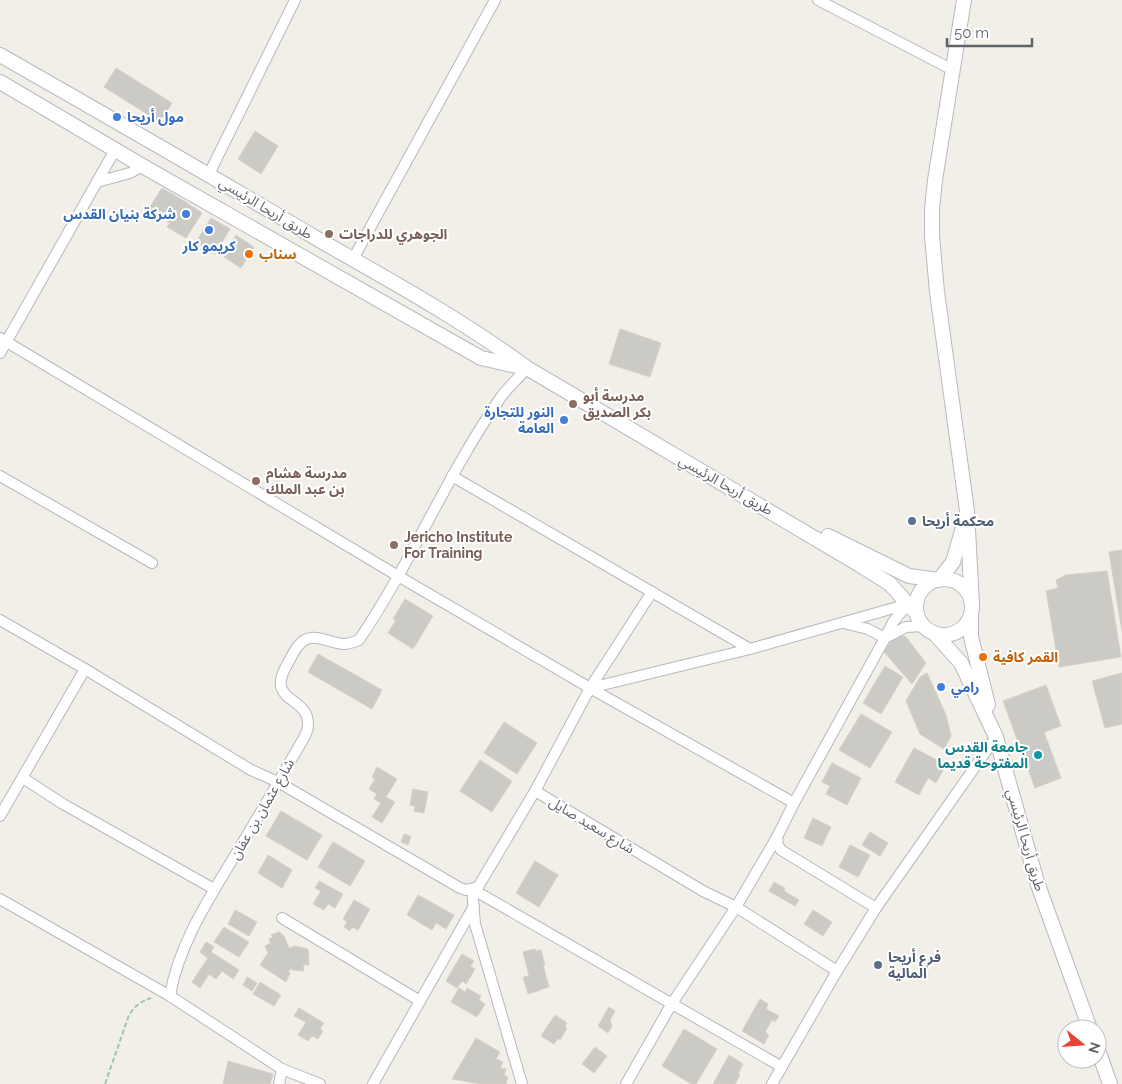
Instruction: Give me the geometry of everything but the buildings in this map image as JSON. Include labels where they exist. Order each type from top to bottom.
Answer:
[{"type":"main road","points":[[964,0],[935,180],[932,236],[937,292],[967,511],[972,610],[971,637],[996,737]]},
{"type":"main road","name":"طريق أريحا الرئيسي","points":[[0,55],[209,174],[353,259],[490,341],[527,368],[860,564],[890,584],[961,663],[996,737],[1037,882],[1086,1019]]},
{"type":"main road","name":"طريق أريحا الرئيسي","points":[[0,82],[142,166],[482,358],[527,368]]},
{"type":"main road","points":[[759,504],[909,576],[939,580],[950,580],[964,588],[970,596],[972,610],[967,623],[961,630],[943,635],[921,619],[917,605],[919,596],[924,588],[939,580],[953,562],[967,511]]},
{"type":"main road","points":[[1105,1069],[1110,1084]]},
{"type":"street","points":[[209,174],[295,0]]},
{"type":"street","points":[[353,259],[495,0]]},
{"type":"street","points":[[818,0],[952,69]]},
{"type":"street","points":[[0,353],[3,340],[115,150]]},
{"type":"street","points":[[97,182],[130,173],[142,166]]},
{"type":"street","points":[[3,340],[398,576],[590,688],[794,803]]},
{"type":"street","points":[[398,576],[452,476],[502,395],[527,368]]},
{"type":"street","points":[[0,476],[152,564]]},
{"type":"street","points":[[452,476],[750,649]]},
{"type":"street","name":"شارع عثمان بن عفان","points":[[170,996],[177,966],[214,889],[308,728],[303,710],[283,692],[280,685],[283,672],[298,646],[304,640],[311,637],[343,644],[359,640],[398,576]]},
{"type":"street","name":"شارع سعيد صايل","points":[[652,592],[590,688],[535,791],[695,886],[736,907],[837,971]]},
{"type":"street","points":[[590,688],[750,649],[841,622],[921,619]]},
{"type":"street","points":[[886,638],[921,619]]},
{"type":"street","points":[[626,1084],[671,1005],[736,907],[777,837],[893,622],[921,619]]},
{"type":"street","points":[[0,620],[85,669],[251,770],[278,782],[460,888],[472,889],[478,887],[535,791]]},
{"type":"street","points":[[841,622],[868,629],[886,638]]},
{"type":"street","points":[[0,816],[85,669]]},
{"type":"street","points":[[774,1082],[837,971],[876,908],[996,737]]},
{"type":"street","points":[[23,778],[63,804],[214,889]]},
{"type":"street","points":[[777,837],[780,850],[876,908]]},
{"type":"street","points":[[472,889],[475,924],[522,1084]]},
{"type":"street","points":[[472,889],[671,1005],[782,1067]]},
{"type":"street","points":[[0,899],[170,996],[282,1069],[320,1084]]},
{"type":"street","points":[[373,1084],[474,906]]},
{"type":"street","points":[[282,918],[420,1001]]},
{"type":"street","points":[[279,1084],[282,1069]]},
{"type":"path","points":[[105,1084],[129,1015],[134,1008],[143,1000],[152,997],[170,996]]},
{"type":"place","name":"مول أريحا","points":[[117,117]]},
{"type":"place","name":"شركة بنيان القدس","points":[[186,214]]},
{"type":"place","name":"كريمو كار","points":[[209,230]]},
{"type":"place","name":"الجوهري للدراجات","points":[[329,234]]},
{"type":"place","name":"سناب","points":[[249,254]]},
{"type":"place","name":"مدرسة أبو بكر الصديق","points":[[573,404]]},
{"type":"place","name":"النور للتجارة العامة","points":[[564,420]]},
{"type":"place","name":"مدرسة هشام بن عبد الملك","points":[[256,481]]},
{"type":"place","name":"محكمة أريحا","points":[[912,521]]},
{"type":"place","name":"Jericho Institute For Training","points":[[394,545]]},
{"type":"place","name":"القمر كافية","points":[[983,657]]},
{"type":"place","name":"رامي","points":[[941,687]]},
{"type":"place","name":"جامعة القدس المفتوحة قديما","points":[[1038,755]]},
{"type":"place","name":"فرع أريحا المالية","points":[[878,965]]}]
